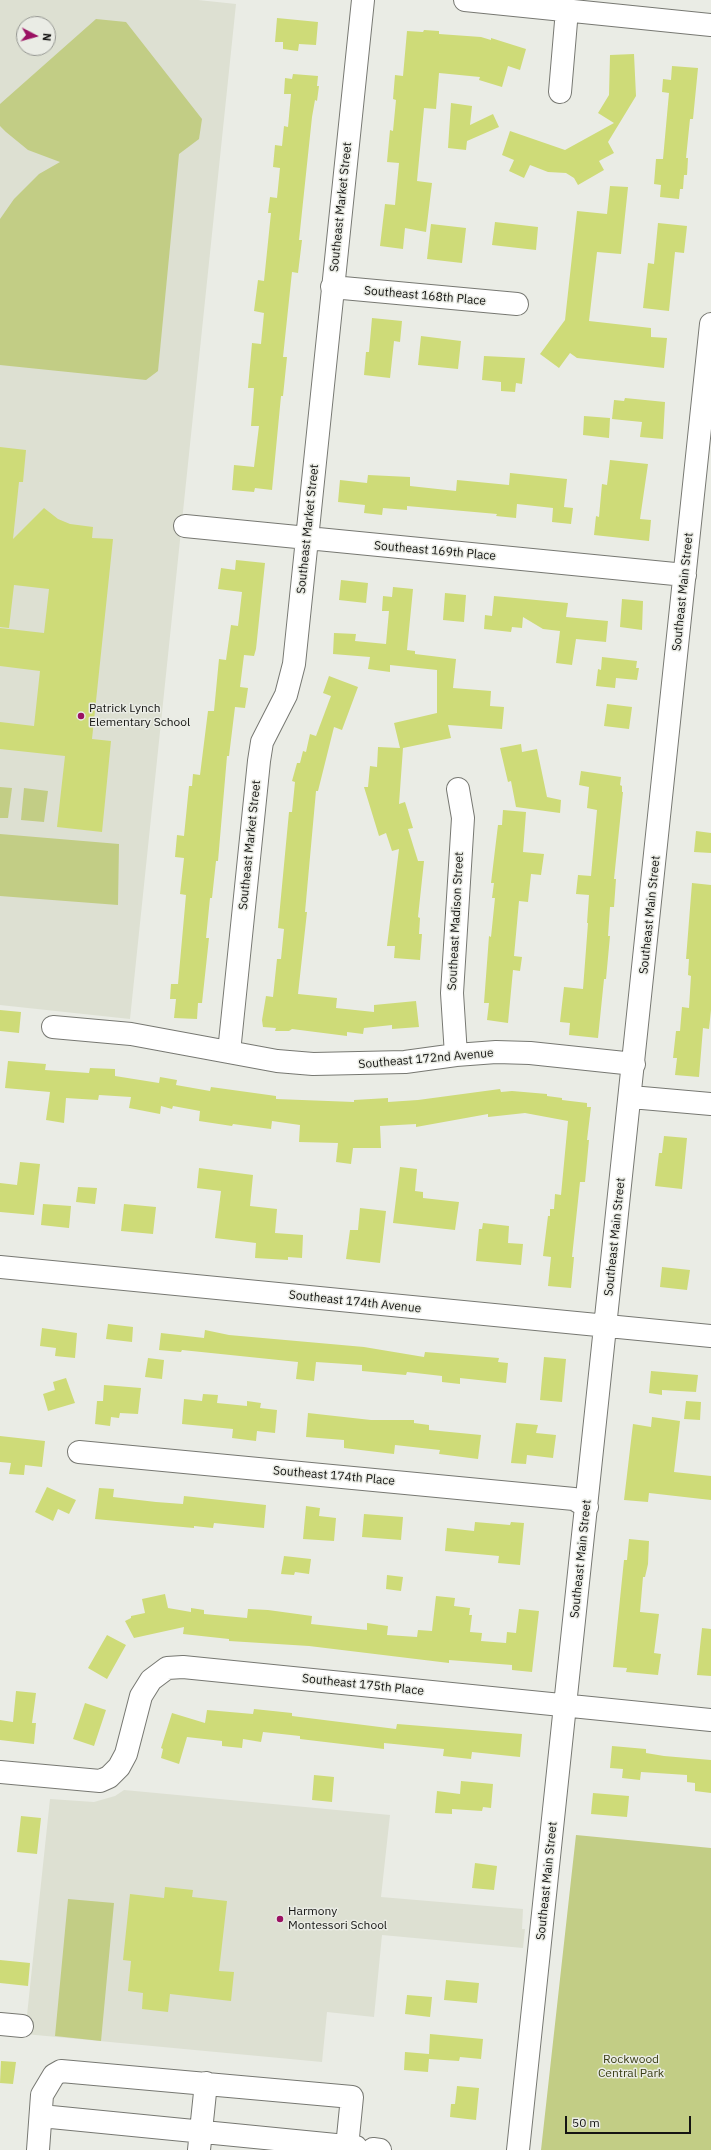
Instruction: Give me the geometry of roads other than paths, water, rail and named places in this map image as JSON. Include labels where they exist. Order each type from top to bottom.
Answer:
[{"type":"street","name":"Southeast Market Street","points":[[229,1052],[262,742],[280,709],[290,681],[307,538],[363,0]]},
{"type":"street","points":[[464,0],[711,25]]},
{"type":"street","points":[[560,92],[567,10]]},
{"type":"street","name":"Southeast 168th Place","points":[[332,287],[517,304]]},
{"type":"street","name":"Southeast Main Street","points":[[518,2150],[631,1097],[685,575],[706,417],[711,324]]},
{"type":"street","name":"Southeast 169th Place","points":[[185,526],[685,575]]},
{"type":"street","name":"Southeast Madison Street","points":[[456,1055],[452,993],[463,818],[458,789]]},
{"type":"street","name":"Southeast 172nd Avenue","points":[[53,1027],[131,1034],[277,1061],[352,1065],[405,1062],[456,1055],[496,1052],[634,1064]]},
{"type":"street","points":[[631,1097],[711,1104]]},
{"type":"street","name":"Southeast 174th Avenue","points":[[0,1267],[711,1336]]},
{"type":"street","name":"Southeast 174th Place","points":[[79,1452],[574,1499],[587,1507]]},
{"type":"street","name":"Southeast 175th Place","points":[[0,1772],[100,1781],[109,1777],[119,1767],[126,1754],[141,1696],[151,1680],[167,1668],[183,1667],[711,1720]]},
{"type":"street","points":[[0,2024],[22,2026]]},
{"type":"street","points":[[38,2150],[42,2095],[47,2084],[54,2075],[62,2071],[352,2097],[364,2148],[200,2141],[41,2116]]},
{"type":"street","points":[[200,2141],[206,2083]]},
{"type":"place","name":"Patrick Lynch Elementary School","points":[[81,716]]},
{"type":"place","name":"Harmony Montessori School","points":[[280,1919]]},
{"type":"park label","name":"Rockwood Central Park","points":[[631,2067]]}]
